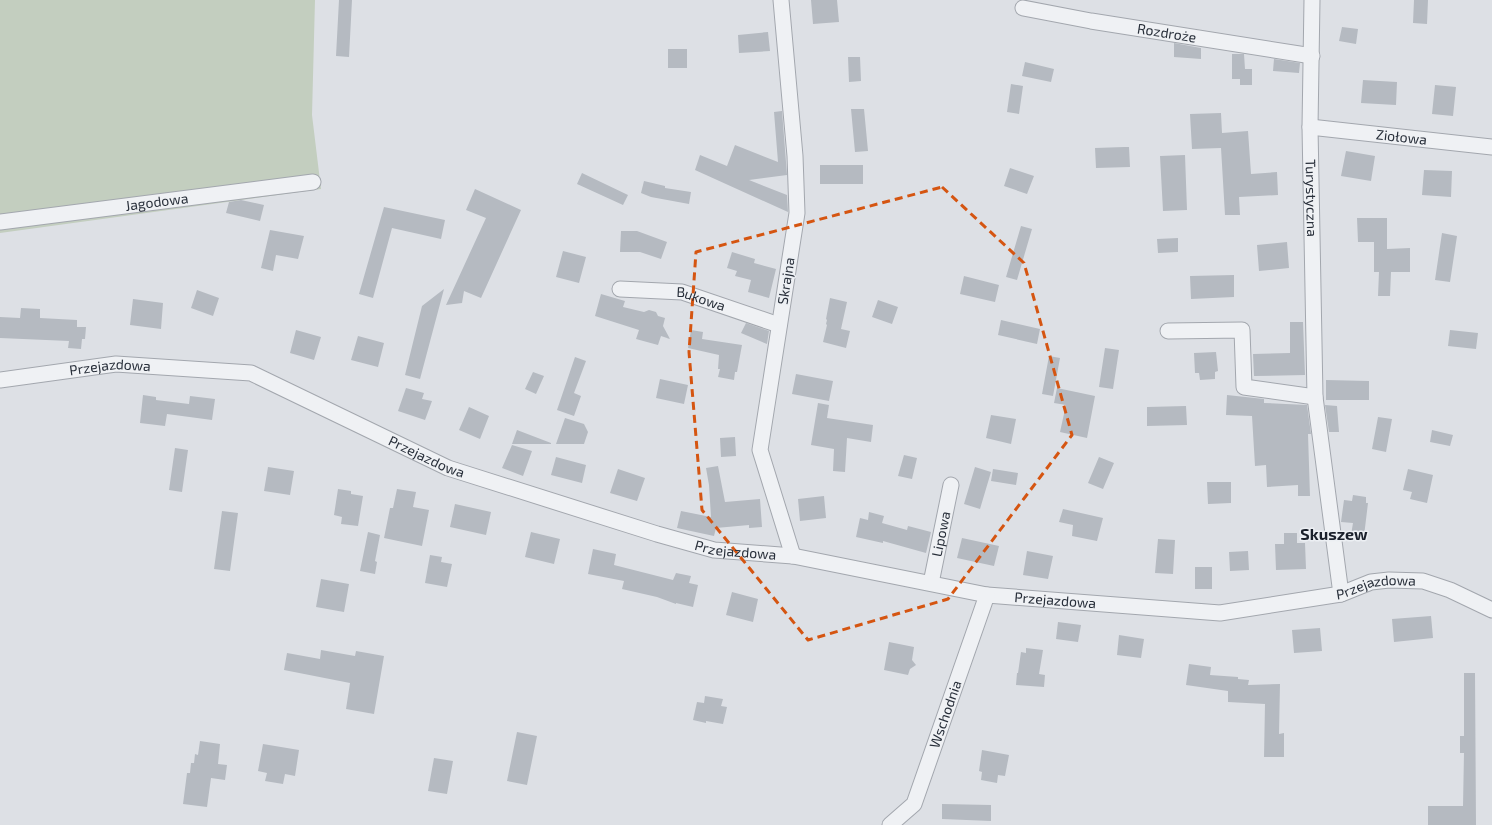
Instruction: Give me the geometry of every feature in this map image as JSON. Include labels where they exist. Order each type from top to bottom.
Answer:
[{"type":"street","name":"Skrajna","points":[[781,0],[795,156],[797,213],[760,450],[793,556]]},
{"type":"street","name":"Turystyczna","points":[[1312,0],[1310,126],[1314,397],[1341,594]]},
{"type":"street","name":"Rozdroże","points":[[1023,8],[1091,21],[1312,56]]},
{"type":"street","name":"Ziołowa","points":[[1310,126],[1492,146]]},
{"type":"street","name":"Jagodowa","points":[[0,222],[314,182]]},
{"type":"street","name":"Bukowa","points":[[620,289],[682,292],[779,325]]},
{"type":"street","points":[[1168,331],[1242,330],[1244,387],[1314,397]]},
{"type":"street","name":"Przejazdowa","points":[[0,380],[116,364],[251,373],[448,468],[649,532],[714,550],[793,556],[987,595],[1220,613],[1341,594],[1371,582],[1389,580],[1423,581],[1450,590],[1492,610]]},
{"type":"street","name":"Lipowa","points":[[931,583],[951,485]]},
{"type":"street","name":"Wschodnia","points":[[890,825],[914,804],[987,595]]},
{"type":"highlighted area","points":[[942,187],[1024,263],[1072,435],[948,599],[808,640],[702,510],[689,352],[696,252]]},
{"type":"green space","points":[[0,0],[315,0],[312,115],[321,189],[0,233]]},
{"type":"building","points":[[339,0],[352,0],[349,57],[336,56]]},
{"type":"building","points":[[811,0],[837,0],[839,22],[813,24]]},
{"type":"building","points":[[1414,0],[1428,0],[1427,24],[1413,23]]},
{"type":"building","points":[[1342,27],[1358,29],[1356,44],[1339,41]]},
{"type":"building","points":[[768,32],[770,51],[739,53],[738,35]]},
{"type":"building","points":[[1174,43],[1201,48],[1201,59],[1174,57]]},
{"type":"building","points":[[668,49],[687,49],[687,68],[668,68]]},
{"type":"building","points":[[1232,54],[1244,54],[1245,69],[1252,69],[1252,85],[1240,85],[1240,79],[1232,79]]},
{"type":"building","points":[[848,57],[860,57],[861,81],[849,82]]},
{"type":"building","points":[[1274,59],[1300,63],[1299,73],[1273,71]]},
{"type":"building","points":[[1025,62],[1054,69],[1051,82],[1022,76]]},
{"type":"building","points":[[1363,80],[1397,82],[1396,105],[1361,103]]},
{"type":"building","points":[[1011,84],[1023,86],[1019,114],[1007,112]]},
{"type":"building","points":[[1435,85],[1456,87],[1453,116],[1432,114]]},
{"type":"building","points":[[851,109],[864,109],[868,151],[855,152]]},
{"type":"building","points":[[782,111],[787,175],[749,180],[787,195],[788,212],[695,170],[700,155],[727,166],[735,145],[778,162],[774,112]]},
{"type":"building","points":[[1221,113],[1222,133],[1248,131],[1251,174],[1277,172],[1278,195],[1239,197],[1240,215],[1225,215],[1221,148],[1192,149],[1190,114]]},
{"type":"building","points":[[1129,147],[1130,167],[1096,168],[1095,148]]},
{"type":"building","points":[[1346,151],[1375,156],[1371,181],[1341,176]]},
{"type":"building","points":[[1185,155],[1187,210],[1163,211],[1160,156]]},
{"type":"building","points":[[820,165],[863,165],[863,184],[820,184]]},
{"type":"building","points":[[1010,168],[1034,176],[1027,194],[1004,186]]},
{"type":"building","points":[[1424,170],[1452,171],[1451,197],[1422,195]]},
{"type":"building","points":[[582,173],[628,195],[623,205],[577,184]]},
{"type":"building","points":[[644,181],[665,186],[665,188],[691,192],[689,204],[651,197],[641,193]]},
{"type":"building","points":[[475,189],[521,210],[481,298],[464,291],[462,303],[446,305],[486,218],[466,210]]},
{"type":"building","points":[[241,200],[264,205],[260,221],[226,213],[229,202]]},
{"type":"building","points":[[384,207],[445,220],[441,239],[392,228],[373,298],[359,294]]},
{"type":"building","points":[[1357,218],[1387,218],[1387,249],[1410,248],[1410,272],[1391,272],[1390,296],[1378,296],[1379,272],[1374,272],[1374,242],[1358,242]]},
{"type":"building","points":[[1021,226],[1032,229],[1017,280],[1006,277]]},
{"type":"building","points":[[270,230],[304,236],[298,259],[276,255],[273,271],[261,268]]},
{"type":"building","points":[[621,231],[637,231],[667,242],[661,259],[640,252],[620,252]]},
{"type":"building","points":[[1442,233],[1457,236],[1450,282],[1435,280]]},
{"type":"building","points":[[1178,238],[1178,252],[1158,253],[1157,239]]},
{"type":"building","points":[[1287,242],[1289,268],[1259,271],[1257,245]]},
{"type":"building","points":[[563,251],[586,257],[579,283],[556,277]]},
{"type":"building","points":[[732,252],[755,259],[754,263],[776,269],[769,298],[748,292],[751,280],[735,276],[737,271],[727,268]]},
{"type":"building","points":[[1234,275],[1234,297],[1191,299],[1190,276]]},
{"type":"building","points":[[964,276],[999,285],[995,302],[960,294]]},
{"type":"building","points":[[444,289],[420,379],[405,375],[422,306]]},
{"type":"building","points":[[197,290],[219,298],[213,316],[191,308]]},
{"type":"building","points":[[601,294],[625,301],[623,307],[644,312],[649,310],[656,312],[658,316],[665,318],[663,326],[670,339],[661,336],[658,345],[636,339],[639,330],[595,316]]},
{"type":"building","points":[[830,298],[847,302],[841,329],[850,331],[846,348],[823,342],[827,325],[826,319]]},
{"type":"building","points":[[133,299],[163,303],[161,329],[130,325]]},
{"type":"building","points":[[878,300],[898,307],[892,324],[872,317]]},
{"type":"building","points":[[21,308],[40,309],[40,318],[77,320],[77,327],[86,327],[85,339],[82,339],[81,349],[68,348],[69,341],[0,338],[0,317],[20,318]]},
{"type":"building","points":[[1001,320],[1040,329],[1037,344],[998,335]]},
{"type":"building","points":[[1290,322],[1303,322],[1305,375],[1254,376],[1253,354],[1290,353]]},
{"type":"building","points":[[746,323],[769,331],[767,344],[741,333]]},
{"type":"building","points":[[296,330],[321,337],[314,360],[290,353]]},
{"type":"building","points":[[691,330],[703,332],[702,339],[742,345],[734,380],[718,377],[720,369],[718,369],[719,355],[688,348]]},
{"type":"building","points":[[1450,330],[1478,333],[1476,349],[1448,346]]},
{"type":"building","points":[[358,336],[384,343],[378,367],[351,360]]},
{"type":"building","points":[[1105,348],[1119,350],[1113,389],[1099,387]]},
{"type":"building","points":[[1216,352],[1218,371],[1215,372],[1215,379],[1200,380],[1199,373],[1195,373],[1194,353]]},
{"type":"building","points":[[1049,356],[1060,358],[1053,396],[1042,394]]},
{"type":"building","points":[[575,357],[586,361],[574,393],[581,396],[574,416],[557,410]]},
{"type":"building","points":[[533,372],[544,376],[536,394],[525,389]]},
{"type":"building","points":[[796,374],[833,381],[829,401],[792,394]]},
{"type":"building","points":[[660,379],[688,385],[684,404],[656,398]]},
{"type":"building","points":[[1326,380],[1369,381],[1369,400],[1326,400]]},
{"type":"building","points":[[406,388],[424,393],[422,399],[432,401],[425,420],[398,411]]},
{"type":"building","points":[[1057,388],[1095,396],[1087,438],[1060,432],[1066,405],[1054,403]]},
{"type":"building","points":[[143,395],[156,397],[156,400],[189,404],[190,396],[215,399],[212,420],[167,414],[165,426],[140,423]]},
{"type":"building","points":[[1227,395],[1264,399],[1264,403],[1307,405],[1311,434],[1308,434],[1310,496],[1298,496],[1298,485],[1267,487],[1266,465],[1255,466],[1252,416],[1226,415]]},
{"type":"building","points":[[818,403],[829,405],[827,418],[873,425],[871,442],[847,438],[845,472],[833,471],[834,449],[811,445]]},
{"type":"building","points":[[1325,405],[1337,406],[1339,432],[1329,432]]},
{"type":"building","points":[[1186,406],[1187,425],[1147,426],[1147,407]]},
{"type":"building","points":[[469,407],[489,416],[480,439],[459,430]]},
{"type":"building","points":[[991,415],[1016,419],[1011,444],[986,438]]},
{"type":"building","points":[[1378,417],[1392,419],[1386,452],[1372,449]]},
{"type":"building","points":[[565,418],[584,424],[588,432],[584,444],[556,444]]},
{"type":"building","points":[[517,430],[551,443],[551,444],[512,444]]},
{"type":"building","points":[[1432,430],[1453,435],[1450,446],[1430,442]]},
{"type":"building","points":[[735,437],[736,456],[721,457],[720,438]]},
{"type":"building","points":[[512,445],[532,451],[523,476],[502,468]]},
{"type":"building","points":[[175,448],[188,450],[182,492],[169,490]]},
{"type":"building","points":[[904,455],[917,458],[912,479],[898,476]]},
{"type":"building","points":[[556,457],[586,465],[582,483],[551,475]]},
{"type":"building","points":[[1099,457],[1114,463],[1103,489],[1088,483]]},
{"type":"building","points":[[718,466],[725,502],[760,499],[762,527],[749,528],[749,525],[716,528],[714,536],[677,528],[681,511],[711,517],[709,485],[706,468]]},
{"type":"building","points":[[268,467],[294,471],[290,495],[264,491]]},
{"type":"building","points":[[975,467],[991,472],[980,509],[964,504]]},
{"type":"building","points":[[618,469],[645,478],[637,501],[610,493]]},
{"type":"building","points":[[993,469],[1018,473],[1016,485],[991,481]]},
{"type":"building","points":[[1408,469],[1433,475],[1427,503],[1410,499],[1412,492],[1403,490]]},
{"type":"building","points":[[1207,482],[1231,482],[1231,503],[1208,504]]},
{"type":"building","points":[[338,489],[351,491],[351,494],[363,496],[358,526],[341,524],[342,517],[334,515]]},
{"type":"building","points":[[397,489],[416,492],[413,507],[429,510],[422,546],[384,538],[390,508],[393,508]]},
{"type":"building","points":[[1353,495],[1366,497],[1366,503],[1368,503],[1364,536],[1351,535],[1353,523],[1341,522],[1344,500],[1352,501]]},
{"type":"building","points":[[824,496],[826,518],[800,521],[798,499]]},
{"type":"building","points":[[455,504],[491,512],[486,535],[450,527]]},
{"type":"building","points":[[1063,509],[1103,518],[1097,541],[1072,536],[1073,525],[1059,522]]},
{"type":"building","points":[[222,511],[238,513],[230,571],[214,569]]},
{"type":"building","points":[[869,512],[884,516],[882,523],[907,530],[908,526],[931,532],[926,553],[883,541],[883,543],[856,537],[860,518],[868,520]]},
{"type":"building","points":[[368,532],[380,535],[375,561],[377,562],[375,574],[360,571]]},
{"type":"building","points":[[531,532],[560,539],[554,564],[525,557]]},
{"type":"building","points":[[1284,533],[1297,533],[1297,543],[1305,543],[1306,569],[1276,570],[1275,544],[1284,544]]},
{"type":"building","points":[[962,538],[999,546],[994,566],[957,558]]},
{"type":"building","points":[[1158,539],[1175,540],[1173,574],[1155,573]]},
{"type":"building","points":[[593,549],[616,554],[614,565],[673,580],[676,573],[691,576],[689,583],[698,585],[693,607],[676,604],[657,597],[622,589],[624,581],[588,574]]},
{"type":"building","points":[[1027,551],[1053,556],[1048,579],[1023,575]]},
{"type":"building","points":[[1248,551],[1249,570],[1230,571],[1229,552]]},
{"type":"building","points":[[430,555],[442,557],[441,562],[452,564],[447,587],[425,583]]},
{"type":"building","points":[[1195,567],[1212,567],[1212,589],[1195,589]]},
{"type":"building","points":[[321,579],[349,584],[344,612],[316,607]]},
{"type":"building","points":[[732,592],[758,599],[753,622],[726,615]]},
{"type":"building","points":[[1431,616],[1433,638],[1394,642],[1392,619]]},
{"type":"building","points":[[1058,622],[1081,625],[1078,642],[1056,639]]},
{"type":"building","points":[[1320,628],[1322,651],[1294,653],[1292,630]]},
{"type":"building","points":[[1119,635],[1144,639],[1141,658],[1117,655]]},
{"type":"building","points":[[889,642],[914,647],[912,660],[916,665],[910,669],[908,675],[884,670]]},
{"type":"building","points":[[1026,648],[1043,650],[1039,674],[1045,675],[1044,687],[1016,685],[1021,652],[1026,653]]},
{"type":"building","points":[[321,650],[355,656],[356,651],[384,656],[374,714],[346,709],[350,683],[284,670],[287,653],[320,659]]},
{"type":"building","points":[[1189,664],[1211,667],[1210,675],[1238,677],[1238,679],[1249,680],[1248,685],[1280,684],[1279,734],[1284,733],[1284,757],[1264,757],[1265,704],[1228,702],[1228,691],[1186,685]]},
{"type":"building","points":[[1464,673],[1475,673],[1476,825],[1428,825],[1428,806],[1463,806],[1464,753],[1460,753],[1460,736],[1464,736]]},
{"type":"building","points":[[705,696],[723,699],[721,706],[727,707],[723,724],[706,721],[706,723],[693,720],[697,702],[704,703]]},
{"type":"building","points":[[517,732],[537,736],[527,785],[507,781]]},
{"type":"building","points":[[200,741],[220,744],[218,764],[227,765],[225,780],[211,778],[207,807],[183,804],[187,773],[190,773],[191,763],[194,763],[195,754],[198,755]]},
{"type":"building","points":[[263,744],[299,750],[295,776],[285,774],[283,784],[265,781],[267,773],[258,771]]},
{"type":"building","points":[[982,750],[1009,755],[1005,776],[998,775],[997,783],[981,780],[982,772],[979,771]]},
{"type":"building","points":[[434,758],[453,761],[447,794],[428,791]]},
{"type":"building","points":[[942,804],[991,805],[991,821],[942,819]]},
{"type":"district","name":"Skuszew","points":[[1334,534]]}]
